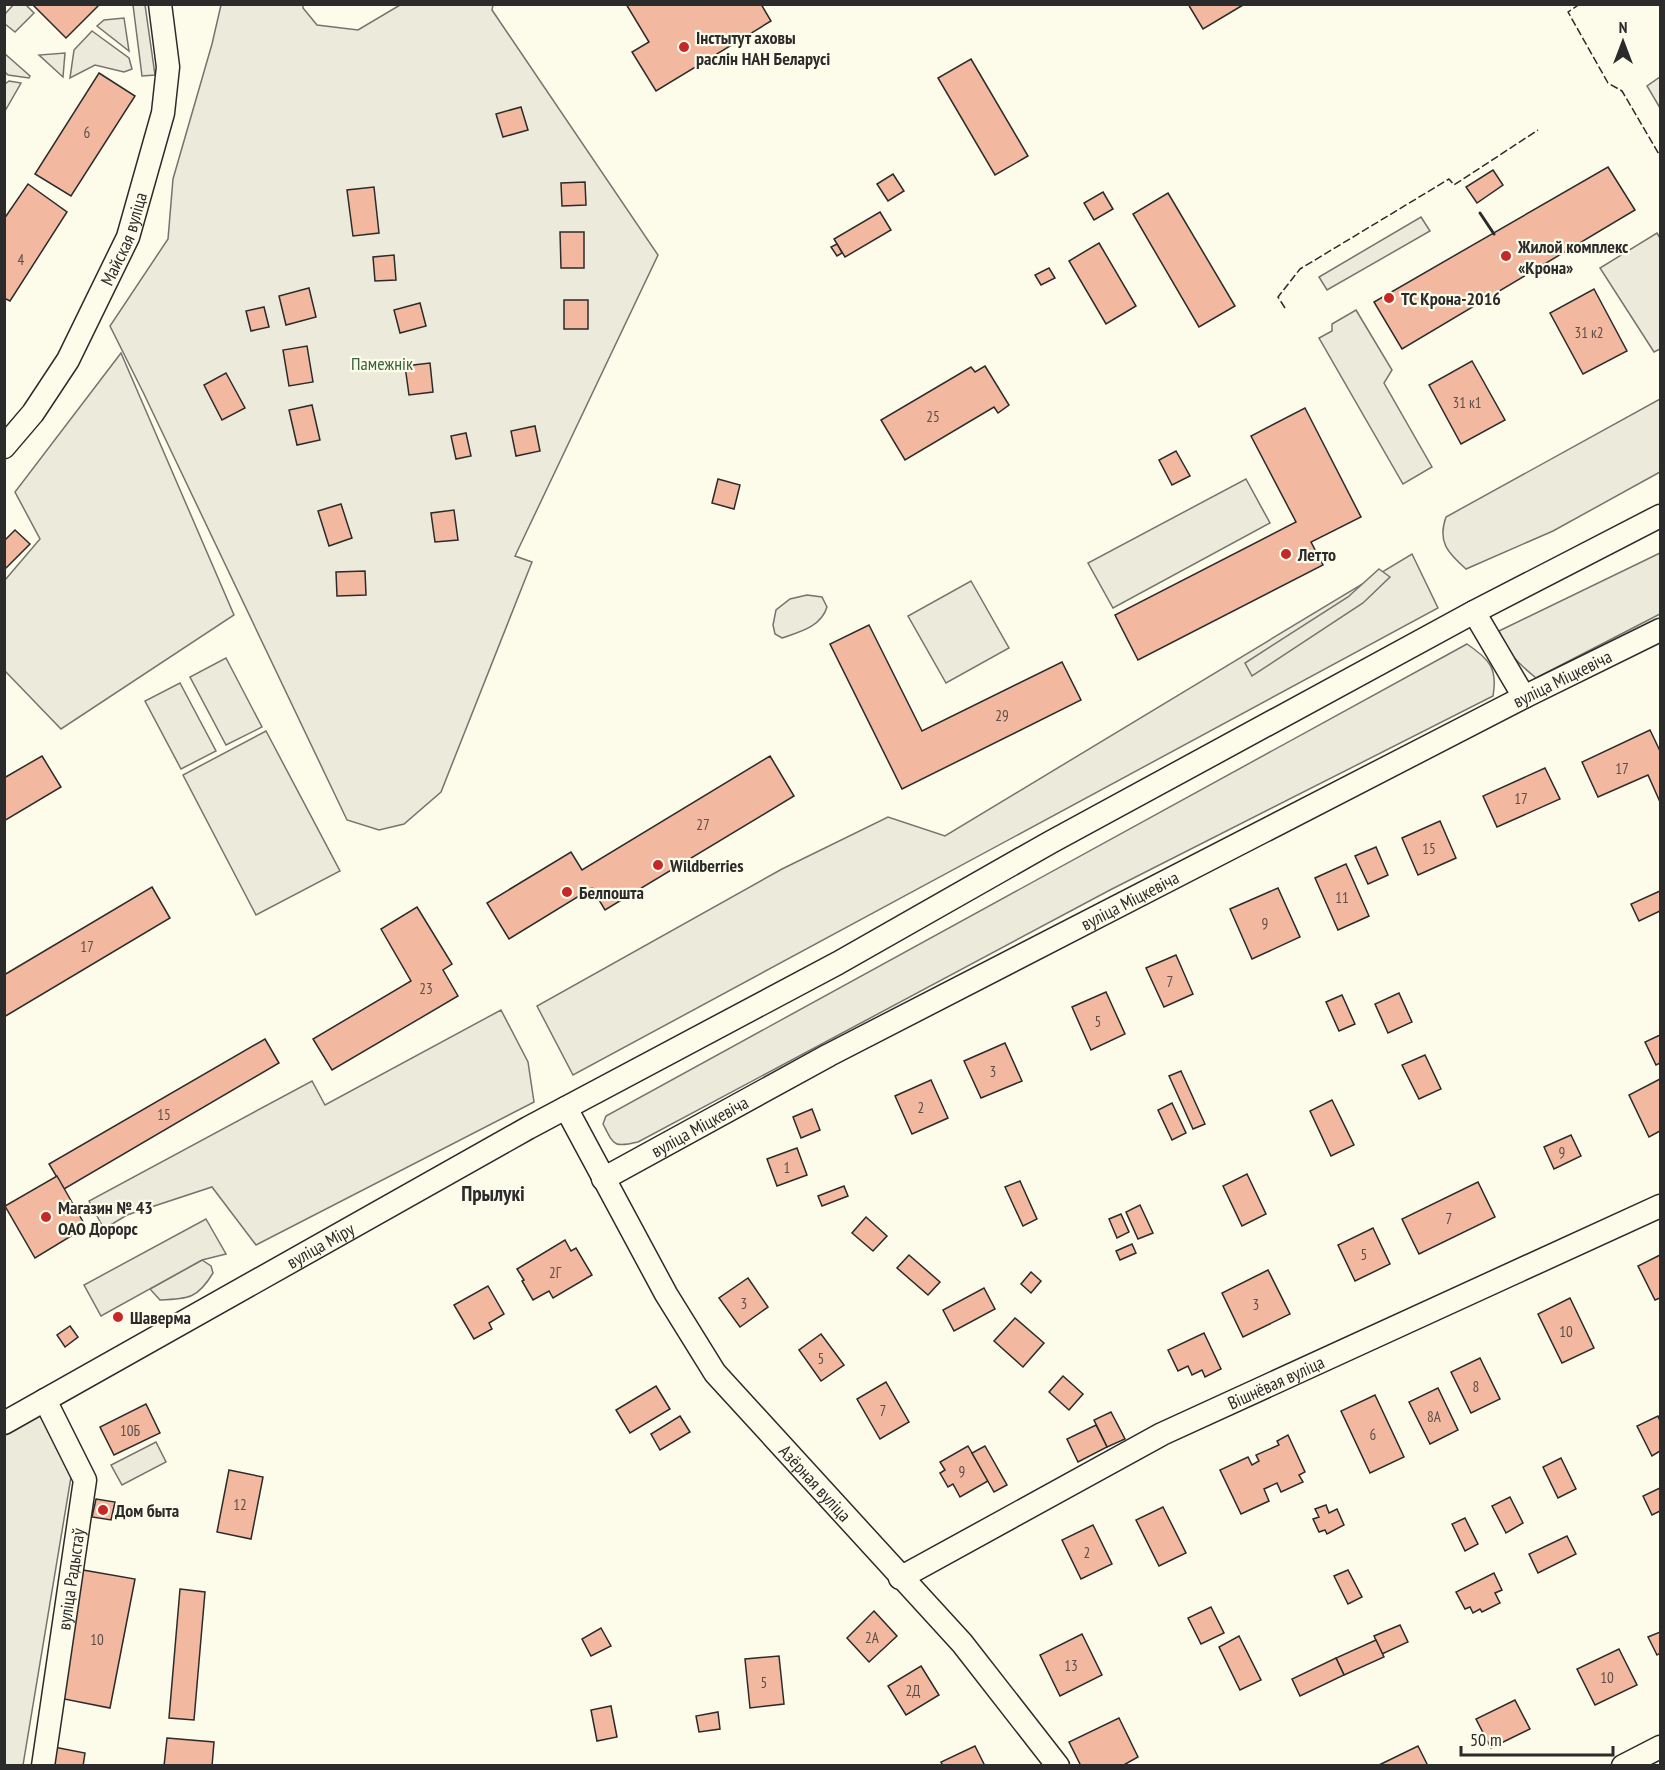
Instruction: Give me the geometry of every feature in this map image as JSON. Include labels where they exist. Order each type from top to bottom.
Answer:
[{"type":"street","name":"Майская вуліца","points":[[4,447],[33,412],[68,360],[128,237],[164,113],[168,67],[160,4]]},
{"type":"street","name":"вуліца Міру","points":[[7,1416],[45,1400],[566,1108],[838,963],[1061,836],[1474,612],[1660,516]]},
{"type":"street","points":[[1474,612],[1524,697]]},
{"type":"street","name":"вуліца Міцкевіча","points":[[603,1179],[829,1055],[1524,697],[1660,630]]},
{"type":"street","name":"Азёрная вуліца","points":[[566,1108],[666,1294],[715,1374],[962,1643],[1058,1766]]},
{"type":"street","name":"Вішнёвая вуліца","points":[[900,1578],[1162,1434],[1660,1206]]},
{"type":"street","name":"вуліца Радыстаў","points":[[43,1766],[85,1480],[45,1400]]},
{"type":"street","points":[[1623,1766],[1660,1747]]},
{"type":"green space","points":[[14,4],[26,5],[34,13],[15,32],[5,24],[5,14]]},
{"type":"green space","name":"Памежнік","points":[[221,5],[303,5],[317,25],[358,30],[400,5],[493,5],[492,10],[658,255],[515,556],[532,562],[441,792],[404,824],[379,830],[347,820],[110,326],[168,239],[173,179]]},
{"type":"green space","points":[[124,18],[129,51],[97,26],[104,20]]},
{"type":"green space","points":[[92,31],[129,58],[132,69],[124,72],[95,65],[70,78],[74,50]]},
{"type":"green space","points":[[4,53],[30,76],[29,78],[8,75],[5,72]]},
{"type":"green space","points":[[65,53],[63,77],[39,55]]},
{"type":"green space","points":[[9,81],[21,83],[5,111],[5,84]]},
{"type":"green space","points":[[121,353],[234,615],[61,729],[5,671],[5,580],[40,539],[15,492]]},
{"type":"green space","points":[[1660,399],[1660,472],[1553,531],[1466,569],[1449,552],[1443,533],[1446,517]]},
{"type":"green space","points":[[1660,553],[1660,614],[1536,678],[1519,663],[1505,645],[1499,631]]},
{"type":"green space","points":[[1412,554],[1438,608],[573,1075],[537,1006],[782,869],[888,817],[945,836]]},
{"type":"green space","points":[[807,595],[822,597],[827,607],[820,619],[809,628],[782,638],[775,634],[773,625],[776,610],[790,599]]},
{"type":"green space","points":[[1467,644],[1486,660],[1493,671],[1493,696],[1110,890],[638,1142],[624,1145],[612,1141],[603,1124],[606,1116]]},
{"type":"green space","points":[[226,658],[262,727],[226,745],[190,677]]},
{"type":"green space","points":[[180,683],[216,751],[181,769],[145,701]]},
{"type":"green space","points":[[266,731],[340,871],[256,915],[183,775]]},
{"type":"green space","points":[[501,1010],[528,1062],[534,1102],[256,1245],[212,1187],[127,1215],[104,1229],[89,1201],[312,1081],[325,1105]]},
{"type":"green space","points":[[202,1260],[211,1266],[213,1273],[202,1288],[192,1296],[160,1300],[150,1289]]},
{"type":"green space","points":[[56,1401],[77,1441],[23,1765],[5,1765],[4,1430]]},
{"type":"shaded area","points":[[133,5],[145,5],[155,75],[142,76]]},
{"type":"shaded area","points":[[1660,77],[1660,108],[1647,86]]},
{"type":"shaded area","points":[[1421,217],[1430,231],[1327,290],[1319,277]]},
{"type":"shaded area","points":[[1657,233],[1660,238],[1660,349],[1654,352],[1600,268]]},
{"type":"shaded area","points":[[1356,310],[1392,370],[1384,383],[1432,467],[1403,484],[1319,338],[1332,331],[1332,324]]},
{"type":"shaded area","points":[[1246,479],[1270,523],[1113,608],[1088,563]]},
{"type":"shaded area","points":[[1379,569],[1390,577],[1363,603],[1252,676],[1245,663],[1348,597]]},
{"type":"shaded area","points":[[971,581],[1009,648],[946,683],[908,616]]},
{"type":"shaded area","points":[[206,1219],[226,1254],[202,1260],[101,1316],[84,1285]]},
{"type":"shaded area","points":[[156,1442],[166,1462],[122,1485],[111,1465]]},
{"type":"building","points":[[32,4],[98,4],[99,5],[66,38]]},
{"type":"building","name":"Інстытут аховы раслін НАН Беларусі","points":[[626,4],[761,4],[771,21],[656,91],[632,52],[649,42]]},
{"type":"building","points":[[1188,4],[1242,4],[1243,5],[1203,29]]},
{"type":"building","points":[[971,59],[1028,156],[995,175],[938,78]]},
{"type":"building","points":[[99,73],[135,96],[71,196],[35,174]]},
{"type":"building","points":[[521,107],[528,130],[503,137],[496,114]]},
{"type":"building","name":"Жилой комплекс «Крона»","points":[[1608,167],[1635,210],[1402,349],[1374,302]]},
{"type":"building","points":[[1493,170],[1503,185],[1477,203],[1466,187]]},
{"type":"building","points":[[893,174],[904,191],[888,201],[877,184]]},
{"type":"building","points":[[585,182],[586,205],[562,206],[561,183]]},
{"type":"building","points":[[28,184],[67,212],[10,301],[4,298],[4,219]]},
{"type":"building","points":[[374,187],[379,233],[353,236],[347,190]]},
{"type":"building","points":[[1103,192],[1113,209],[1094,220],[1084,203]]},
{"type":"building","points":[[1168,193],[1235,306],[1199,327],[1133,214]]},
{"type":"building","points":[[880,212],[891,230],[845,257],[834,239]]},
{"type":"building","points":[[560,232],[584,232],[584,268],[561,268]]},
{"type":"building","points":[[1099,243],[1136,306],[1106,324],[1069,261]]},
{"type":"building","points":[[837,244],[842,253],[837,256],[831,247]]},
{"type":"building","points":[[394,255],[396,280],[375,281],[373,257]]},
{"type":"building","points":[[1049,268],[1055,278],[1041,285],[1035,275]]},
{"type":"building","points":[[309,288],[316,317],[286,325],[279,296]]},
{"type":"building","points":[[1594,289],[1627,351],[1583,374],[1550,313]]},
{"type":"building","points":[[564,300],[588,300],[588,329],[564,329]]},
{"type":"building","points":[[420,303],[426,326],[400,333],[394,310]]},
{"type":"building","points":[[264,307],[269,327],[251,331],[246,311]]},
{"type":"building","points":[[307,346],[313,382],[289,386],[283,350]]},
{"type":"building","points":[[1472,361],[1505,420],[1461,444],[1429,385]]},
{"type":"building","points":[[430,363],[433,392],[409,395],[405,366]]},
{"type":"building","points":[[985,366],[1009,405],[998,413],[994,407],[905,460],[881,420],[971,367],[975,372]]},
{"type":"building","points":[[226,373],[245,408],[222,420],[204,385]]},
{"type":"building","points":[[312,405],[320,440],[297,445],[289,410]]},
{"type":"building","points":[[1305,408],[1361,517],[1311,542],[1323,565],[1138,660],[1115,615],[1296,522],[1251,436]]},
{"type":"building","points":[[535,426],[540,451],[516,456],[511,431]]},
{"type":"building","points":[[466,433],[471,456],[456,459],[451,436]]},
{"type":"building","points":[[1176,451],[1190,476],[1172,485],[1159,460]]},
{"type":"building","points":[[718,479],[740,485],[734,509],[712,503]]},
{"type":"building","points":[[341,504],[352,538],[329,546],[318,511]]},
{"type":"building","points":[[454,510],[458,540],[435,542],[431,513]]},
{"type":"building","points":[[15,530],[30,544],[4,570],[4,541]]},
{"type":"building","points":[[365,571],[366,595],[337,596],[336,572]]},
{"type":"building","points":[[869,625],[922,731],[1062,662],[1081,700],[902,789],[830,644]]},
{"type":"building","points":[[1650,730],[1660,751],[1660,802],[1648,775],[1598,797],[1582,762]]},
{"type":"building","points":[[42,756],[61,787],[4,821],[4,778]]},
{"type":"building","points":[[770,756],[794,796],[605,910],[592,888],[509,939],[487,903],[571,852],[582,870]]},
{"type":"building","points":[[1545,768],[1560,799],[1497,827],[1483,796]]},
{"type":"building","points":[[1440,821],[1456,858],[1418,875],[1402,838]]},
{"type":"building","points":[[1376,847],[1388,875],[1368,884],[1355,856]]},
{"type":"building","points":[[1346,864],[1369,916],[1338,930],[1315,878]]},
{"type":"building","points":[[152,887],[170,918],[4,1017],[4,975]]},
{"type":"building","points":[[1278,888],[1300,937],[1252,959],[1230,909]]},
{"type":"building","points":[[1660,891],[1660,911],[1639,921],[1631,904]]},
{"type":"building","points":[[417,907],[452,964],[443,970],[458,996],[332,1070],[313,1039],[411,981],[381,929]]},
{"type":"building","points":[[1176,955],[1193,994],[1164,1007],[1146,968]]},
{"type":"building","points":[[1106,992],[1125,1034],[1091,1050],[1072,1007]]},
{"type":"building","points":[[1399,993],[1412,1022],[1388,1033],[1375,1004]]},
{"type":"building","points":[[1342,995],[1355,1024],[1339,1031],[1326,1002]]},
{"type":"building","points":[[1660,1035],[1660,1063],[1656,1065],[1645,1042]]},
{"type":"building","points":[[265,1039],[279,1063],[64,1189],[49,1164]]},
{"type":"building","points":[[1005,1043],[1022,1081],[981,1098],[964,1061]]},
{"type":"building","points":[[1425,1055],[1441,1089],[1419,1099],[1402,1065]]},
{"type":"building","points":[[1181,1071],[1205,1124],[1193,1129],[1169,1076]]},
{"type":"building","points":[[1660,1079],[1660,1131],[1649,1137],[1629,1095]]},
{"type":"building","points":[[931,1080],[948,1118],[912,1134],[895,1096]]},
{"type":"building","points":[[1332,1100],[1354,1145],[1331,1156],[1310,1111]]},
{"type":"building","points":[[1172,1103],[1186,1133],[1172,1140],[1158,1110]]},
{"type":"building","points":[[812,1109],[820,1130],[801,1138],[793,1117]]},
{"type":"building","points":[[1571,1135],[1581,1156],[1554,1169],[1544,1147]]},
{"type":"building","points":[[797,1148],[807,1175],[777,1186],[767,1159]]},
{"type":"building","points":[[1247,1174],[1266,1214],[1242,1226],[1223,1186]]},
{"type":"building","name":"Магазин № 43 ОАО Дорорс","points":[[57,1176],[86,1227],[35,1258],[5,1206]]},
{"type":"building","points":[[1020,1181],[1037,1219],[1023,1226],[1005,1187]]},
{"type":"building","points":[[1478,1182],[1495,1217],[1419,1254],[1402,1219]]},
{"type":"building","points":[[844,1186],[848,1196],[822,1206],[818,1196]]},
{"type":"building","points":[[1140,1205],[1153,1233],[1138,1239],[1126,1212]]},
{"type":"building","points":[[1121,1214],[1129,1232],[1117,1238],[1109,1219]]},
{"type":"building","points":[[866,1217],[887,1236],[873,1251],[852,1233]]},
{"type":"building","points":[[1373,1228],[1390,1264],[1355,1281],[1338,1245]]},
{"type":"building","points":[[565,1240],[571,1251],[576,1248],[592,1275],[553,1298],[549,1291],[533,1300],[517,1269]]},
{"type":"building","points":[[1132,1244],[1136,1253],[1120,1260],[1116,1251]]},
{"type":"building","points":[[909,1255],[940,1282],[928,1295],[897,1268]]},
{"type":"building","points":[[1660,1255],[1660,1298],[1655,1300],[1638,1266]]},
{"type":"building","points":[[1268,1270],[1290,1314],[1243,1337],[1222,1293]]},
{"type":"building","points":[[1031,1272],[1041,1281],[1031,1293],[1021,1284]]},
{"type":"building","points":[[748,1278],[768,1307],[740,1327],[719,1298]]},
{"type":"building","points":[[488,1286],[504,1314],[489,1323],[492,1329],[474,1339],[454,1305]]},
{"type":"building","points":[[984,1288],[995,1309],[954,1331],[943,1310]]},
{"type":"building","points":[[1570,1298],[1594,1348],[1562,1363],[1538,1314]]},
{"type":"building","points":[[1015,1318],[1044,1343],[1023,1367],[994,1341]]},
{"type":"building","points":[[70,1326],[78,1337],[65,1347],[57,1335]]},
{"type":"building","points":[[1204,1333],[1221,1369],[1205,1377],[1202,1370],[1192,1375],[1188,1366],[1178,1371],[1168,1350]]},
{"type":"building","points":[[821,1334],[844,1365],[821,1381],[799,1350]]},
{"type":"building","points":[[1480,1358],[1500,1399],[1471,1413],[1451,1372]]},
{"type":"building","points":[[1063,1376],[1083,1394],[1069,1410],[1049,1392]]},
{"type":"building","points":[[886,1382],[909,1422],[880,1439],[857,1399]]},
{"type":"building","points":[[656,1386],[670,1409],[630,1433],[616,1410]]},
{"type":"building","points":[[1438,1388],[1458,1430],[1430,1444],[1409,1402]]},
{"type":"building","points":[[1375,1395],[1404,1457],[1370,1473],[1341,1411]]},
{"type":"building","points":[[146,1404],[160,1433],[114,1455],[100,1427]]},
{"type":"building","points":[[1111,1412],[1125,1439],[1107,1447],[1094,1420]]},
{"type":"building","points":[[680,1416],[690,1432],[660,1450],[651,1434]]},
{"type":"building","points":[[1658,1416],[1660,1451],[1652,1456],[1637,1426]]},
{"type":"building","points":[[1096,1425],[1107,1447],[1078,1462],[1067,1439]]},
{"type":"building","points":[[1288,1435],[1305,1472],[1299,1475],[1303,1482],[1281,1492],[1277,1483],[1264,1489],[1269,1501],[1241,1514],[1220,1470],[1248,1457],[1252,1465],[1259,1461],[1256,1455],[1279,1445],[1277,1441]]},
{"type":"building","points":[[968,1446],[988,1481],[960,1497],[953,1484],[948,1487],[940,1473],[945,1470],[940,1462]]},
{"type":"building","points":[[985,1446],[1007,1485],[994,1492],[972,1453]]},
{"type":"building","points":[[1561,1458],[1576,1489],[1558,1498],[1543,1467]]},
{"type":"building","points":[[229,1470],[263,1477],[251,1539],[217,1532]]},
{"type":"building","points":[[1660,1488],[1660,1511],[1652,1515],[1643,1496]]},
{"type":"building","points":[[1510,1497],[1523,1523],[1506,1533],[1492,1506]]},
{"type":"building","points":[[96,1499],[115,1502],[111,1520],[92,1517]]},
{"type":"building","points":[[1326,1505],[1329,1513],[1337,1509],[1344,1525],[1327,1534],[1325,1530],[1319,1532],[1313,1519],[1319,1517],[1315,1509]]},
{"type":"building","points":[[1163,1507],[1186,1553],[1159,1566],[1136,1520]]},
{"type":"building","points":[[1465,1518],[1478,1544],[1465,1551],[1452,1524]]},
{"type":"building","points":[[1093,1525],[1112,1564],[1081,1579],[1062,1540]]},
{"type":"building","points":[[1567,1536],[1576,1554],[1538,1573],[1529,1554]]},
{"type":"building","points":[[83,1570],[135,1579],[110,1708],[59,1698]]},
{"type":"building","points":[[1348,1570],[1362,1597],[1348,1604],[1334,1576]]},
{"type":"building","points":[[1494,1573],[1502,1590],[1495,1593],[1500,1603],[1482,1612],[1480,1609],[1473,1613],[1470,1607],[1465,1609],[1456,1592]]},
{"type":"building","points":[[180,1589],[205,1592],[194,1720],[169,1718]]},
{"type":"building","points":[[1211,1607],[1224,1633],[1201,1644],[1188,1618]]},
{"type":"building","points":[[874,1611],[897,1636],[869,1662],[847,1638]]},
{"type":"building","points":[[1400,1625],[1408,1642],[1382,1654],[1374,1636]]},
{"type":"building","points":[[601,1628],[611,1646],[591,1656],[582,1639]]},
{"type":"building","points":[[1660,1632],[1660,1653],[1657,1655],[1648,1637]]},
{"type":"building","points":[[1082,1634],[1102,1675],[1060,1696],[1040,1655]]},
{"type":"building","points":[[1239,1636],[1261,1680],[1240,1690],[1219,1647]]},
{"type":"building","points":[[1376,1640],[1384,1657],[1344,1675],[1336,1658]]},
{"type":"building","points":[[1619,1649],[1637,1685],[1595,1705],[1577,1669]]},
{"type":"building","points":[[779,1656],[784,1704],[750,1708],[745,1659]]},
{"type":"building","points":[[1336,1658],[1344,1675],[1300,1696],[1292,1679]]},
{"type":"building","points":[[921,1666],[939,1695],[906,1715],[888,1686]]},
{"type":"building","points":[[1515,1700],[1530,1729],[1491,1748],[1476,1719]]},
{"type":"building","points":[[611,1706],[617,1737],[597,1741],[591,1710]]},
{"type":"building","points":[[718,1712],[720,1729],[699,1732],[696,1716]]},
{"type":"building","points":[[1119,1718],[1138,1757],[1122,1766],[1081,1766],[1069,1742]]},
{"type":"building","points":[[167,1738],[214,1742],[212,1766],[164,1766]]},
{"type":"building","points":[[975,1746],[985,1766],[943,1766],[941,1762]]},
{"type":"building","points":[[1418,1746],[1428,1766],[1377,1766]]},
{"type":"building","points":[[54,1747],[85,1753],[83,1766],[50,1766]]},
{"type":"fence","points":[[1580,4],[1568,12],[1608,83],[1622,91],[1660,156]]},
{"type":"fence","points":[[1285,308],[1278,297],[1300,269],[1449,179],[1454,185],[1538,130]]},
{"type":"wall","points":[[1480,213],[1494,234]]},
{"type":"place","name":"Інстытут аховы раслін НАН Беларусі","points":[[684,47]]},
{"type":"place","name":"Жилой комплекс «Крона»","points":[[1506,256]]},
{"type":"place","name":"ТС Крона-2016","points":[[1389,298]]},
{"type":"place","name":"Летто","points":[[1286,554]]},
{"type":"place","name":"Wildberries","points":[[658,865]]},
{"type":"place","name":"Белпошта","points":[[567,892]]},
{"type":"place","name":"Магазин № 43 ОАО Дорорс","points":[[46,1217]]},
{"type":"place","name":"Шаверма","points":[[118,1317]]},
{"type":"place","name":"Дом быта","points":[[103,1510]]},
{"type":"district","name":"Прылукі","points":[[493,1193]]}]
